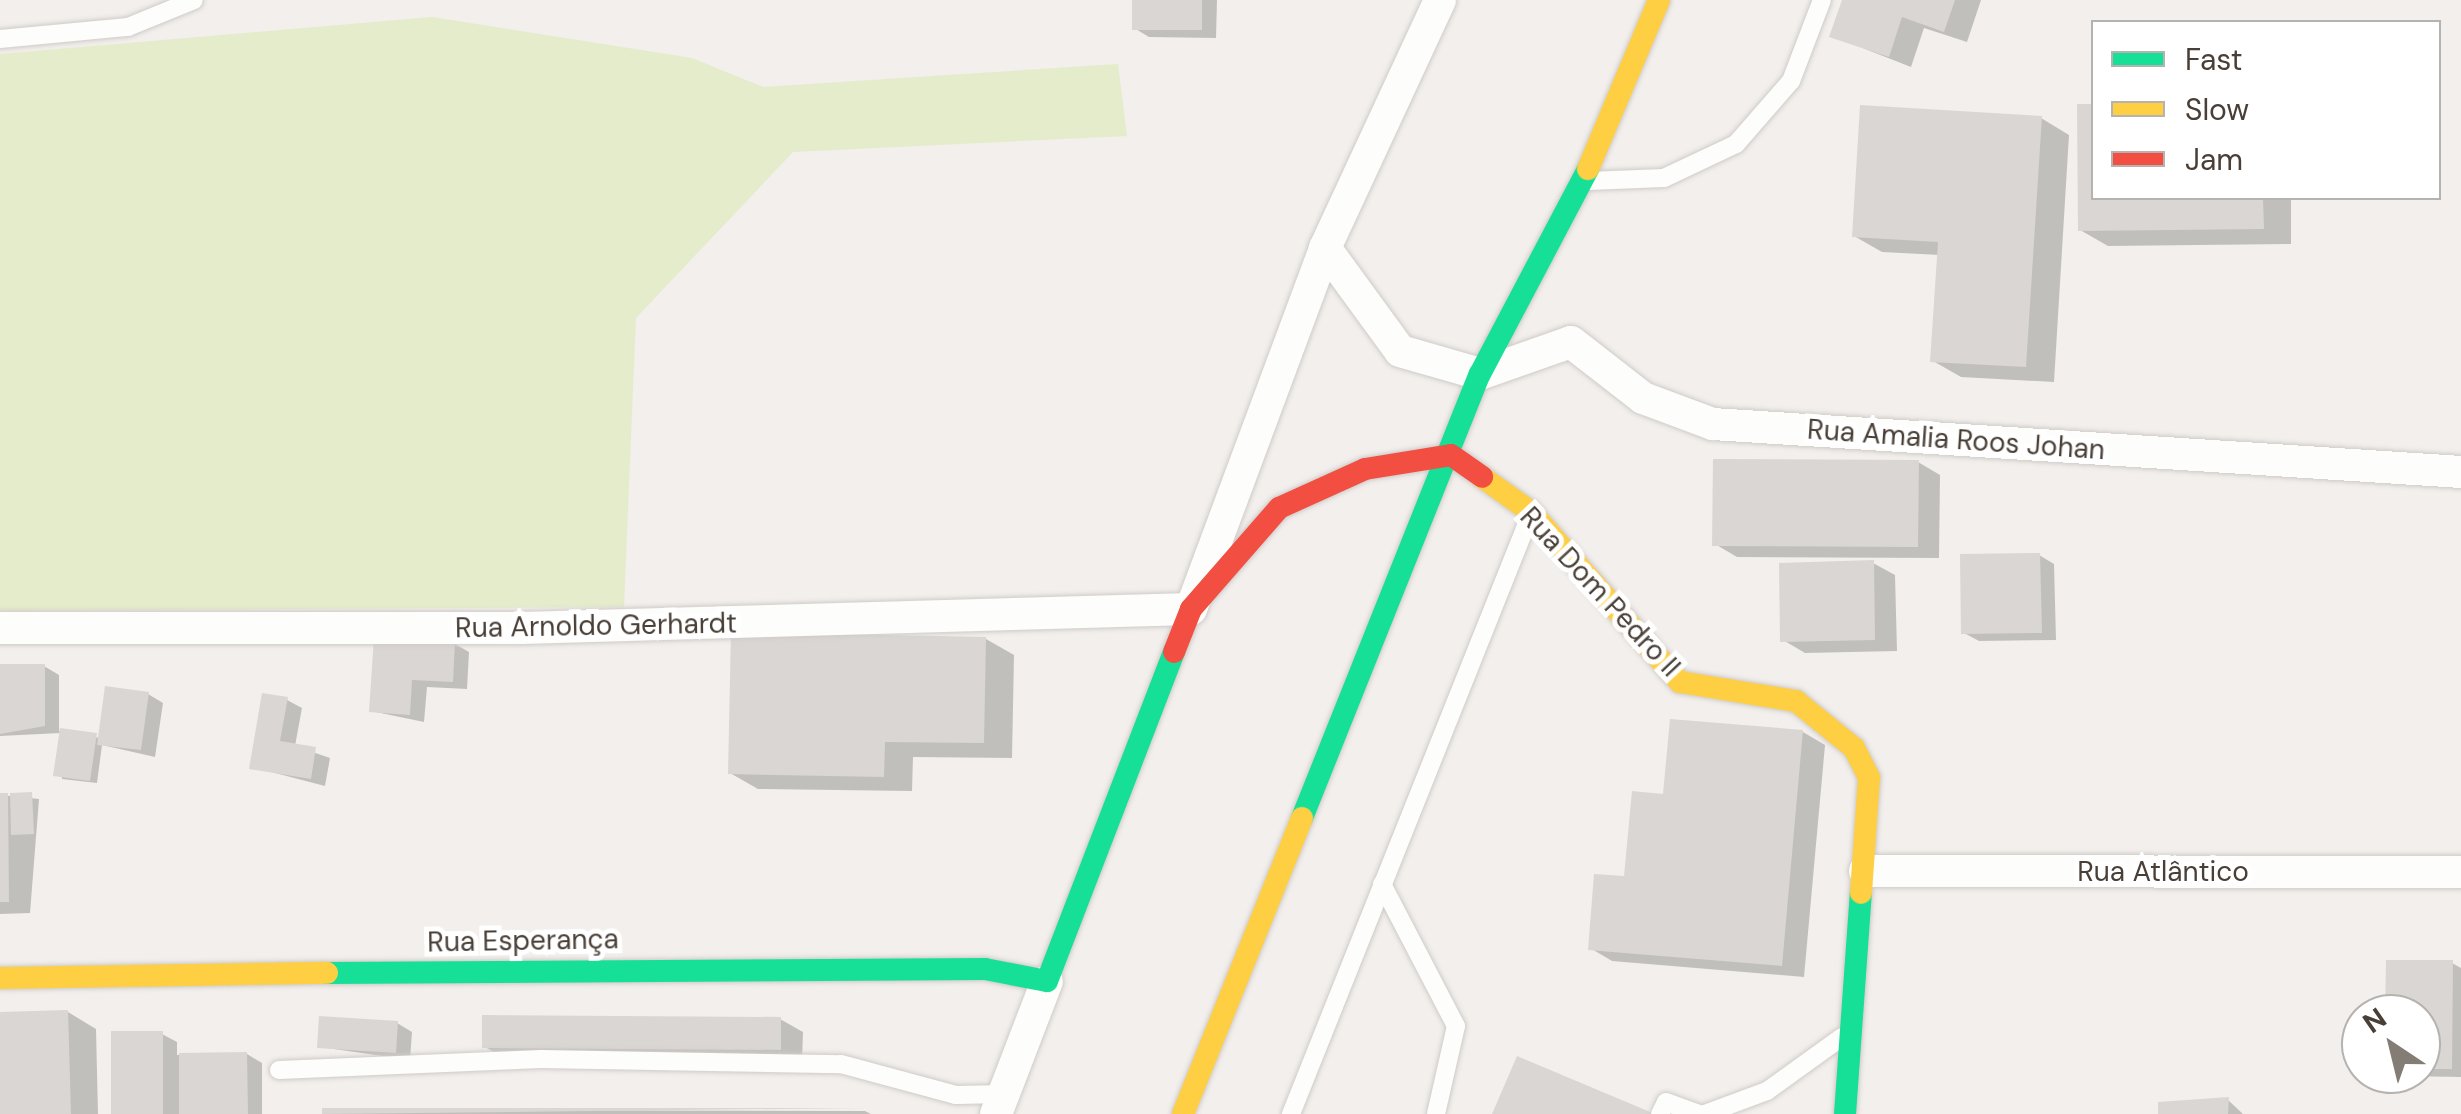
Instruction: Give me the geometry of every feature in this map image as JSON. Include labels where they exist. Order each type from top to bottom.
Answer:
[{"type":"street","points":[[1000,1104],[1325,248],[1440,0]]},
{"type":"street","points":[[1184,1114],[1451,455],[1480,374],[1583,181],[1658,0]]},
{"type":"street","points":[[1325,248],[1400,350],[1480,374]]},
{"type":"street","name":"Rua Amalia Roos Johan","points":[[1480,374],[1570,342],[1644,398],[1713,424],[2461,472]]},
{"type":"street","points":[[1191,609],[1279,508],[1365,469],[1451,455]]},
{"type":"street","name":"Rua Dom Pedro II","points":[[1451,455],[1531,512],[1680,682],[1796,701],[1854,748],[1869,778],[1845,1114]]},
{"type":"street","name":"Rua Arnoldo Gerhardt","points":[[0,628],[638,626],[1191,609]]},
{"type":"street","name":"Rua Atlântico","points":[[1865,871],[2461,872]]},
{"type":"street","name":"Rua Esperança","points":[[0,978],[708,966],[986,970],[1046,981]]},
{"type":"lane","points":[[0,39],[128,26],[194,0]]},
{"type":"lane","points":[[1583,181],[1664,178],[1736,144],[1791,82],[1822,0]]},
{"type":"lane","points":[[1290,1114],[1531,512]]},
{"type":"lane","points":[[1382,884],[1456,1026],[1436,1114]]},
{"type":"lane","points":[[1660,1114],[1666,1102],[1702,1114],[1767,1091],[1851,1030]]},
{"type":"lane","points":[[280,1070],[541,1059],[840,1064],[1000,1104]]},
{"type":"green space","points":[[432,17],[692,58],[763,87],[1118,64],[1127,136],[793,152],[636,318],[624,607],[0,611],[0,54]]},
{"type":"building","points":[[1132,0],[1202,0],[1202,30],[1132,30]]},
{"type":"building","points":[[1842,0],[1955,0],[1944,32],[1902,17],[1889,57],[1829,37]]},
{"type":"building","points":[[2077,104],[2091,104],[2091,200],[2263,200],[2264,229],[2078,231]]},
{"type":"building","points":[[1860,105],[2042,116],[2026,367],[1930,362],[1938,242],[1852,237]]},
{"type":"building","points":[[1713,459],[1919,460],[1918,547],[1712,546]]},
{"type":"building","points":[[2040,553],[2042,633],[1961,634],[1960,554]]},
{"type":"building","points":[[1874,560],[1875,640],[1780,642],[1779,563]]},
{"type":"building","points":[[731,632],[986,637],[984,743],[885,742],[884,777],[728,774]]},
{"type":"building","points":[[374,637],[455,641],[453,682],[412,680],[410,715],[369,712]]},
{"type":"building","points":[[0,664],[45,664],[45,726],[0,734]]},
{"type":"building","points":[[105,686],[149,692],[141,750],[97,745]]},
{"type":"building","points":[[262,693],[288,697],[280,741],[316,747],[311,779],[249,769]]},
{"type":"building","points":[[1670,719],[1803,730],[1782,966],[1588,950],[1594,874],[1624,876],[1632,791],[1663,794]]},
{"type":"building","points":[[60,728],[97,733],[90,781],[53,776]]},
{"type":"building","points":[[32,792],[34,834],[11,835],[10,793]]},
{"type":"building","points":[[0,793],[8,793],[9,902],[0,902]]},
{"type":"building","points":[[2386,960],[2453,960],[2452,1069],[2441,1069],[2441,994],[2385,994]]},
{"type":"building","points":[[68,1010],[71,1114],[0,1114],[0,1012]]},
{"type":"building","points":[[482,1015],[781,1017],[781,1050],[482,1048]]},
{"type":"building","points":[[319,1016],[398,1021],[396,1053],[317,1048]]},
{"type":"building","points":[[111,1031],[163,1031],[163,1114],[111,1114]]},
{"type":"building","points":[[247,1052],[248,1114],[179,1114],[179,1053]]},
{"type":"building","points":[[1517,1056],[1655,1114],[1492,1114]]},
{"type":"building","points":[[2229,1097],[2228,1114],[2158,1114],[2158,1102]]},
{"type":"building","points":[[322,1108],[865,1108],[322,1114]]},
{"type":"traffic: fast","points":[[1302,818],[1480,374],[1588,169]]},
{"type":"traffic: fast","points":[[327,973],[985,969],[1047,981],[1174,652]]},
{"type":"traffic: fast","points":[[1845,1114],[1861,893]]},
{"type":"traffic: slow","points":[[1588,169],[1659,0]]},
{"type":"traffic: slow","points":[[1482,477],[1531,512],[1680,682],[1796,701],[1854,748],[1869,778],[1861,893]]},
{"type":"traffic: slow","points":[[1183,1114],[1302,818]]},
{"type":"traffic: slow","points":[[0,978],[327,973]]},
{"type":"traffic: jam","points":[[1174,652],[1191,609],[1279,508],[1365,469],[1451,455],[1482,477]]}]
